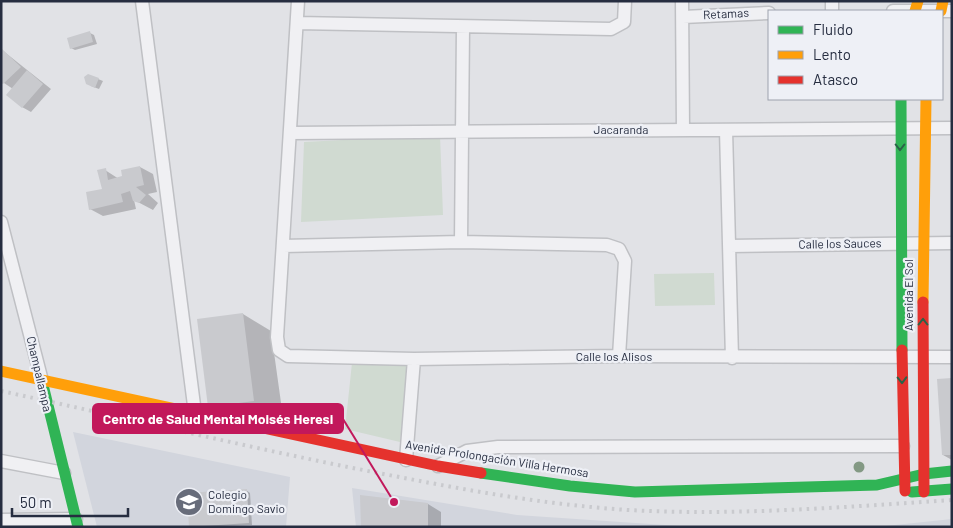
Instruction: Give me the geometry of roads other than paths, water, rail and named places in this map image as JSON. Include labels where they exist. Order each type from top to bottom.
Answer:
[{"type":"main road","name":"Avenida El Sol","points":[[902,100],[900,128],[900,244],[905,491]]},
{"type":"main road","name":"Avenida El Sol","points":[[924,492],[922,357],[926,100]]},
{"type":"main road","name":"Avenida Prolongación Villa Hermosa","points":[[1,372],[406,460],[570,486],[635,492],[877,485],[924,474],[952,472]]},
{"type":"main road","name":"Champallampa","points":[[42,381],[77,523]]},
{"type":"main road","name":"Avenida Prolongación Villa Hermosa","points":[[877,485],[905,491],[924,492],[952,489]]},
{"type":"street","points":[[142,1],[195,413]]},
{"type":"street","points":[[298,1],[283,246],[461,242],[607,245],[619,249],[625,261],[619,356]]},
{"type":"street","points":[[297,22],[611,29],[624,22],[625,1]]},
{"type":"street","points":[[682,1],[683,130]]},
{"type":"street","points":[[925,10],[944,8]]},
{"type":"street","name":"Retamas","points":[[683,17],[768,13]]},
{"type":"street","points":[[461,242],[463,27]]},
{"type":"street","name":"Jacaranda","points":[[291,133],[952,128]]},
{"type":"street","points":[[726,130],[732,358]]},
{"type":"street","name":"Champallampa","points":[[1,222],[42,381]]},
{"type":"street","name":"Calle los Sauces","points":[[729,246],[952,243]]},
{"type":"street","name":"Calle los Alisos","points":[[283,246],[277,337],[279,350],[288,356],[414,359],[619,356],[732,358],[952,357]]},
{"type":"street","points":[[406,460],[414,359]]},
{"type":"street","points":[[438,466],[467,451],[498,447],[903,446]]},
{"type":"street","points":[[1,460],[64,473]]},
{"type":"street","points":[[1,520],[77,523]]},
{"type":"railway","points":[[1,391],[246,446],[423,482],[569,505],[628,510],[709,512],[790,510],[952,500]]},
{"type":"place","name":"Colegio Domingo Savio","points":[[189,502]]},
{"type":"place","name":"Centro de Salud Mental Moisés Heresi","points":[[394,502]]}]
